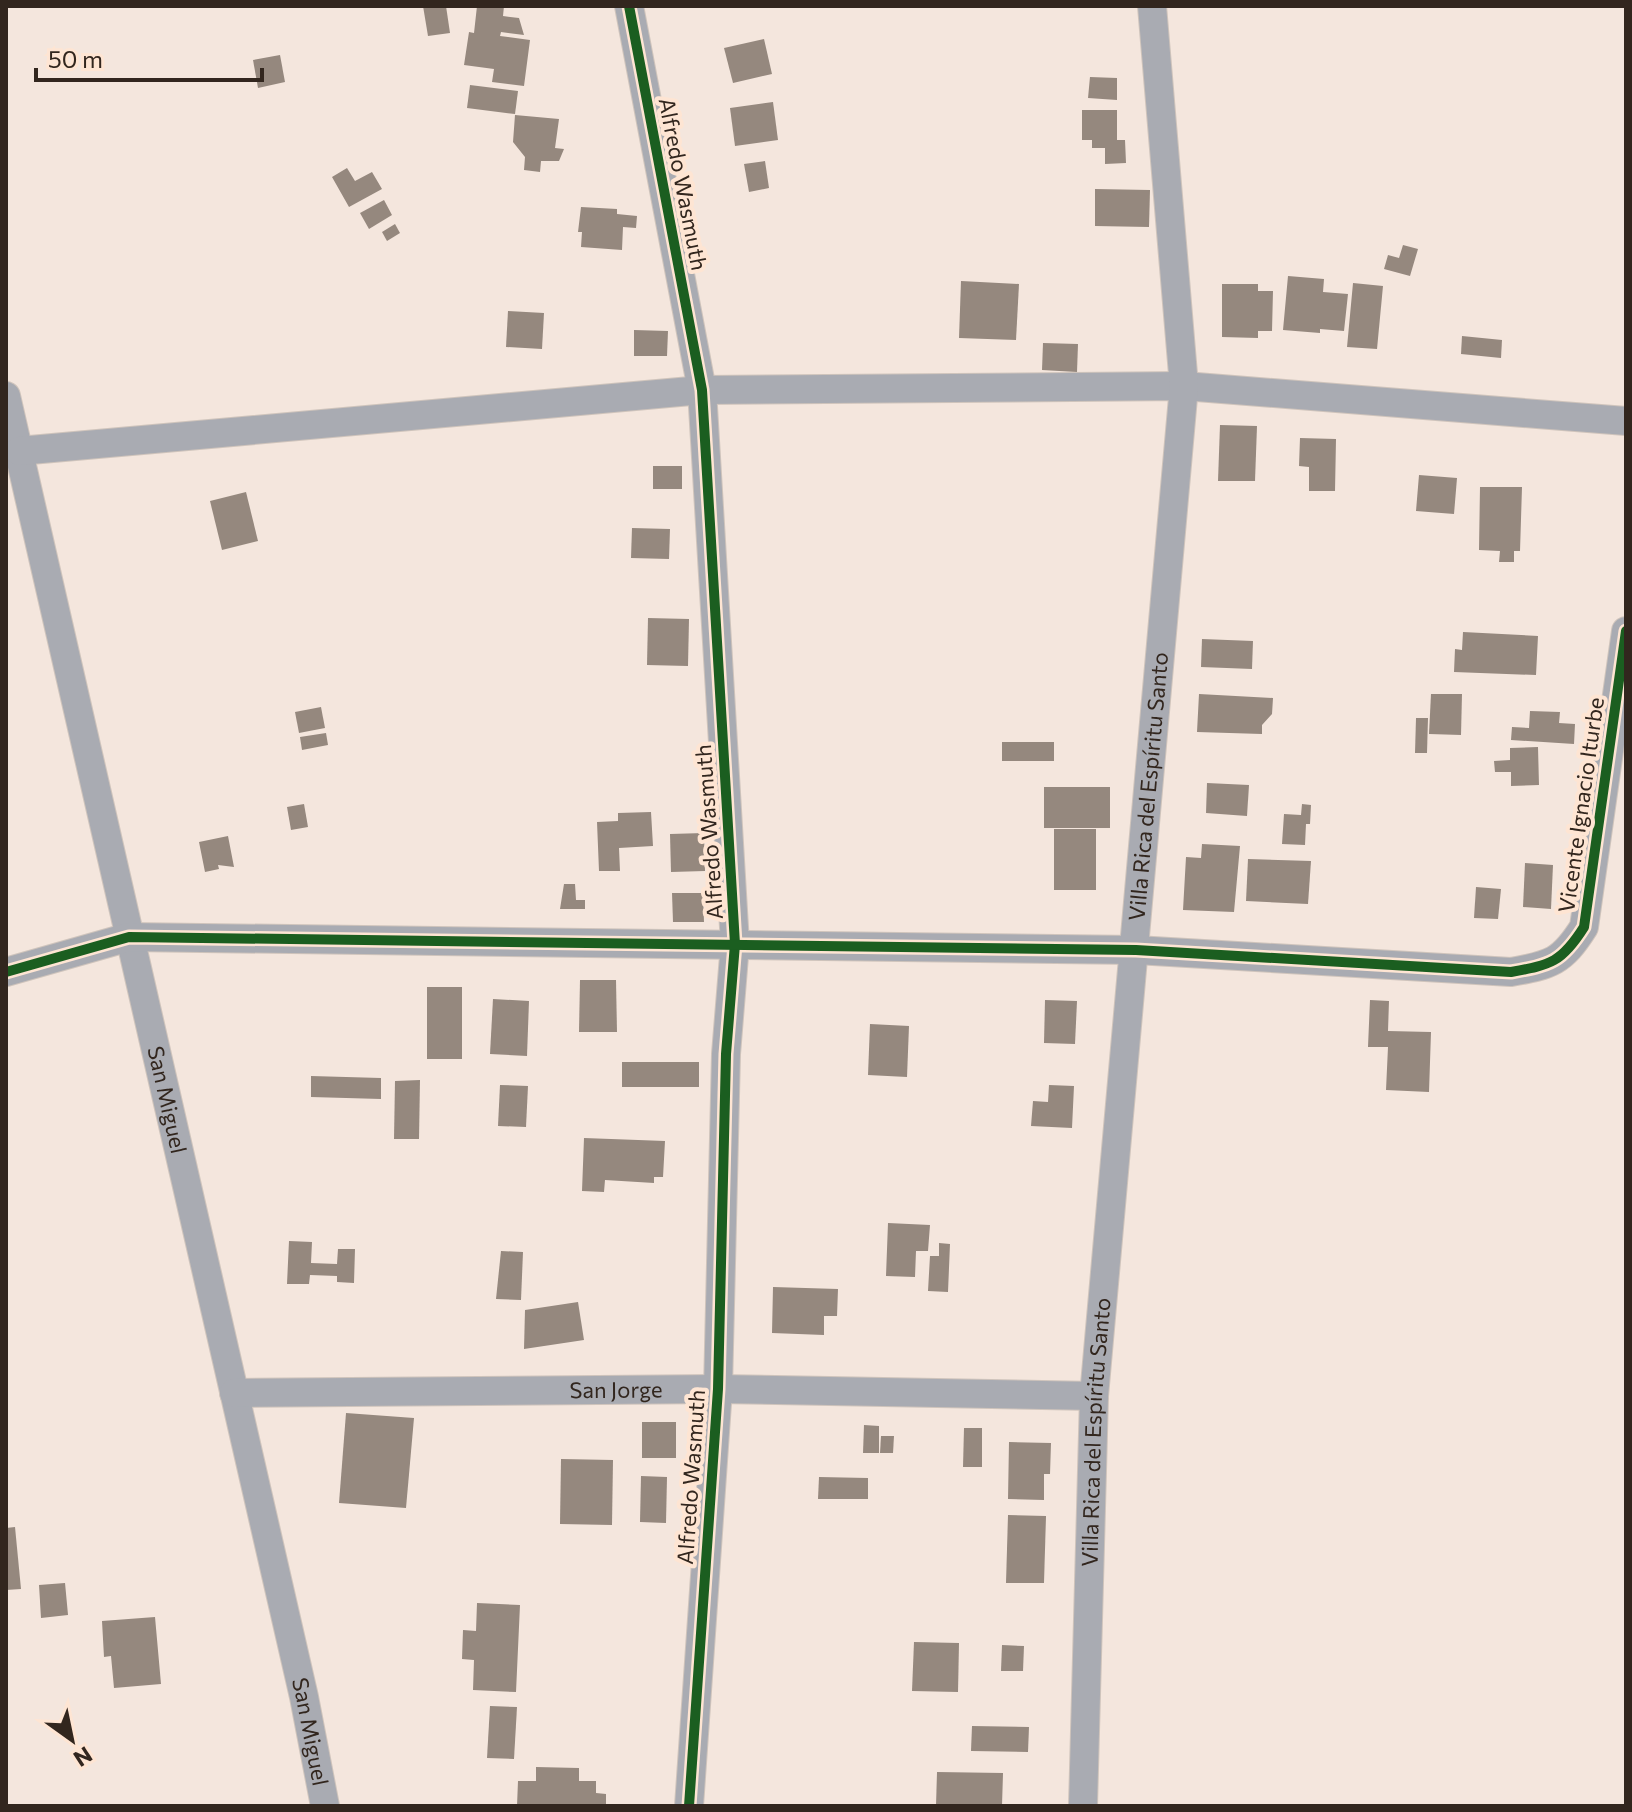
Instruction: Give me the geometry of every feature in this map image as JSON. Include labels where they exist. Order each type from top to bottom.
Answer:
[{"type":"street","name":"Alfredo Wasmuth","points":[[629,6],[702,390],[735,944],[726,1054],[718,1389],[689,1806]]},
{"type":"street","name":"Villa Rica del Espíritu Santo","points":[[1083,1806],[1094,1396],[1184,386],[1152,6]]},
{"type":"street","points":[[19,451],[702,390],[1184,386],[1626,421]]},
{"type":"street","name":"San Miguel","points":[[6,396],[304,1697],[325,1806]]},
{"type":"street","name":"Vicente Ignacio Iturbe","points":[[1136,950],[1511,972],[1543,966],[1569,952],[1584,927],[1626,631]]},
{"type":"street","points":[[6,972],[129,937],[1136,950]]},
{"type":"street","name":"San Jorge","points":[[234,1393],[718,1389],[1094,1396]]},
{"type":"building","points":[[423,6],[446,6],[450,33],[428,36]]},
{"type":"building","points":[[477,6],[504,6],[503,16],[519,18],[524,35],[501,32],[500,36],[530,40],[524,86],[492,82],[494,69],[464,65],[469,32],[474,33]]},
{"type":"building","points":[[764,39],[772,74],[733,83],[724,48]]},
{"type":"building","points":[[280,55],[285,82],[258,88],[253,60]]},
{"type":"building","points":[[1090,77],[1117,78],[1117,100],[1088,98]]},
{"type":"building","points":[[470,85],[518,91],[515,114],[467,108]]},
{"type":"building","points":[[773,102],[778,140],[735,146],[730,108]]},
{"type":"building","points":[[1082,110],[1117,110],[1117,140],[1125,140],[1126,163],[1105,164],[1105,148],[1092,148],[1092,140],[1082,140]]},
{"type":"building","points":[[515,115],[559,119],[555,148],[564,149],[559,161],[541,161],[540,172],[524,170],[525,157],[513,142]]},
{"type":"building","points":[[765,161],[769,188],[749,192],[744,164]]},
{"type":"building","points":[[347,168],[355,181],[372,172],[382,189],[349,207],[332,177]]},
{"type":"building","points":[[1095,189],[1150,190],[1149,227],[1095,226]]},
{"type":"building","points":[[384,200],[392,215],[369,229],[360,213]]},
{"type":"building","points":[[581,207],[617,209],[617,214],[637,216],[636,228],[623,227],[622,250],[581,247],[582,232],[578,232]]},
{"type":"building","points":[[395,224],[400,233],[387,241],[382,232]]},
{"type":"building","points":[[1403,245],[1418,249],[1410,276],[1384,269],[1388,255],[1399,258]]},
{"type":"building","points":[[1288,276],[1324,279],[1323,292],[1348,294],[1344,331],[1283,330]]},
{"type":"building","points":[[961,281],[1019,284],[1016,340],[959,338]]},
{"type":"building","points":[[1353,283],[1383,286],[1377,349],[1347,347]]},
{"type":"building","points":[[1222,284],[1258,284],[1258,291],[1273,291],[1272,331],[1258,331],[1258,338],[1222,337]]},
{"type":"building","points":[[508,311],[544,313],[542,349],[506,347]]},
{"type":"building","points":[[634,330],[668,331],[667,356],[634,356]]},
{"type":"building","points":[[1462,336],[1502,340],[1501,358],[1461,354]]},
{"type":"building","points":[[1043,343],[1078,344],[1077,372],[1042,370]]},
{"type":"building","points":[[1220,425],[1257,426],[1255,481],[1218,481]]},
{"type":"building","points":[[1300,438],[1336,439],[1335,491],[1309,491],[1309,467],[1299,466]]},
{"type":"building","points":[[653,466],[682,466],[682,489],[653,489]]},
{"type":"building","points":[[1419,475],[1457,478],[1454,514],[1416,511]]},
{"type":"building","points":[[1480,487],[1522,487],[1520,551],[1514,551],[1514,562],[1499,562],[1500,551],[1479,550]]},
{"type":"building","points":[[246,492],[258,541],[222,550],[210,501]]},
{"type":"building","points":[[632,528],[670,529],[669,559],[631,558]]},
{"type":"building","points":[[648,618],[689,619],[688,666],[647,665]]},
{"type":"building","points":[[1463,632],[1538,636],[1536,675],[1454,672],[1455,649],[1462,650]]},
{"type":"building","points":[[1202,639],[1253,641],[1252,669],[1201,667]]},
{"type":"building","points":[[1199,694],[1273,698],[1272,714],[1262,725],[1262,734],[1197,732]]},
{"type":"building","points":[[1431,694],[1462,694],[1461,735],[1429,734]]},
{"type":"building","points":[[321,707],[325,728],[299,733],[295,712]]},
{"type":"building","points":[[1530,711],[1560,712],[1559,723],[1575,724],[1574,744],[1511,740],[1512,727],[1529,728]]},
{"type":"building","points":[[1416,718],[1428,718],[1427,753],[1415,753]]},
{"type":"building","points":[[326,733],[328,745],[302,750],[300,737]]},
{"type":"building","points":[[1002,742],[1054,742],[1054,761],[1002,761]]},
{"type":"building","points":[[1538,747],[1539,785],[1511,786],[1511,772],[1495,772],[1494,761],[1510,760],[1510,748]]},
{"type":"building","points":[[1207,783],[1249,785],[1247,816],[1206,813]]},
{"type":"building","points":[[1044,787],[1110,787],[1110,828],[1044,828]]},
{"type":"building","points":[[304,804],[308,827],[291,830],[287,807]]},
{"type":"building","points":[[1302,804],[1311,805],[1305,845],[1282,844],[1284,814],[1301,815]]},
{"type":"building","points":[[651,812],[653,846],[619,848],[620,871],[599,871],[597,822],[618,821],[618,813]]},
{"type":"building","points":[[1054,829],[1096,829],[1096,890],[1054,890]]},
{"type":"building","points":[[704,833],[705,871],[671,872],[670,834]]},
{"type":"building","points":[[228,836],[234,867],[218,865],[219,869],[205,872],[199,842]]},
{"type":"building","points":[[1202,844],[1240,846],[1234,912],[1183,910],[1186,857],[1201,858]]},
{"type":"building","points":[[1248,859],[1311,861],[1308,904],[1246,901]]},
{"type":"building","points":[[1525,863],[1553,865],[1551,909],[1523,907]]},
{"type":"building","points":[[564,884],[575,884],[576,900],[585,900],[585,909],[560,909]]},
{"type":"building","points":[[1476,887],[1501,889],[1498,919],[1474,918]]},
{"type":"building","points":[[672,893],[703,893],[704,922],[673,922]]},
{"type":"building","points":[[580,980],[616,980],[617,1032],[579,1032]]},
{"type":"building","points":[[427,987],[462,987],[462,1059],[427,1059]]},
{"type":"building","points":[[493,999],[529,1001],[527,1056],[490,1054]]},
{"type":"building","points":[[1045,1000],[1077,1001],[1075,1044],[1044,1043]]},
{"type":"building","points":[[1370,1000],[1389,1001],[1388,1031],[1431,1032],[1429,1092],[1386,1090],[1388,1047],[1368,1047]]},
{"type":"building","points":[[870,1024],[909,1026],[907,1077],[868,1075]]},
{"type":"building","points":[[622,1062],[699,1062],[699,1087],[622,1087]]},
{"type":"building","points":[[311,1076],[381,1078],[381,1099],[311,1097]]},
{"type":"building","points":[[420,1080],[419,1139],[394,1139],[395,1081]]},
{"type":"building","points":[[500,1085],[528,1086],[526,1127],[498,1126]]},
{"type":"building","points":[[1049,1085],[1074,1086],[1072,1128],[1031,1126],[1033,1101],[1048,1102]]},
{"type":"building","points":[[584,1138],[665,1141],[663,1177],[654,1177],[654,1183],[605,1180],[604,1192],[582,1191]]},
{"type":"building","points":[[888,1223],[930,1225],[928,1251],[916,1251],[915,1277],[886,1276]]},
{"type":"building","points":[[289,1241],[312,1242],[311,1263],[337,1264],[338,1249],[355,1249],[354,1283],[337,1282],[337,1276],[310,1275],[309,1284],[287,1284]]},
{"type":"building","points":[[939,1243],[950,1244],[948,1292],[928,1291],[930,1256],[939,1256]]},
{"type":"building","points":[[501,1251],[523,1252],[521,1300],[496,1299]]},
{"type":"building","points":[[773,1287],[838,1289],[837,1316],[824,1316],[824,1335],[772,1333]]},
{"type":"building","points":[[578,1302],[584,1340],[524,1349],[525,1310]]},
{"type":"building","points":[[346,1413],[414,1418],[406,1508],[339,1503]]},
{"type":"building","points":[[642,1422],[676,1422],[676,1458],[642,1458]]},
{"type":"building","points":[[864,1425],[879,1426],[879,1453],[863,1453]]},
{"type":"building","points":[[964,1428],[982,1428],[982,1467],[963,1467]]},
{"type":"building","points":[[881,1436],[894,1436],[893,1453],[880,1453]]},
{"type":"building","points":[[1009,1442],[1051,1443],[1050,1474],[1044,1474],[1044,1500],[1008,1499]]},
{"type":"building","points":[[561,1459],[613,1460],[612,1525],[560,1524]]},
{"type":"building","points":[[641,1476],[667,1477],[666,1523],[640,1522]]},
{"type":"building","points":[[819,1477],[868,1478],[868,1499],[818,1499]]},
{"type":"building","points":[[1008,1515],[1046,1516],[1044,1583],[1006,1583]]},
{"type":"building","points":[[15,1527],[21,1589],[6,1590],[6,1528]]},
{"type":"building","points":[[65,1583],[68,1615],[41,1618],[39,1585]]},
{"type":"building","points":[[477,1603],[520,1605],[516,1692],[473,1690],[474,1660],[462,1659],[463,1630],[476,1631]]},
{"type":"building","points":[[155,1617],[161,1684],[114,1688],[111,1656],[104,1657],[102,1621]]},
{"type":"building","points":[[914,1642],[959,1643],[958,1692],[912,1691]]},
{"type":"building","points":[[1002,1645],[1024,1646],[1023,1671],[1001,1671]]},
{"type":"building","points":[[490,1706],[517,1707],[514,1759],[487,1758]]},
{"type":"building","points":[[972,1726],[1029,1727],[1028,1752],[971,1751]]},
{"type":"building","points":[[536,1767],[579,1768],[579,1781],[596,1781],[596,1793],[606,1794],[606,1806],[517,1806],[518,1781],[536,1781]]},
{"type":"building","points":[[937,1772],[1003,1773],[1002,1806],[936,1806]]},
{"type":"cycle path","points":[[629,6],[702,390],[735,944],[726,1054],[718,1389],[689,1806]]},
{"type":"cycle path","points":[[6,972],[129,937],[1136,950],[1511,972],[1554,960],[1569,948],[1584,927],[1626,631]]}]
